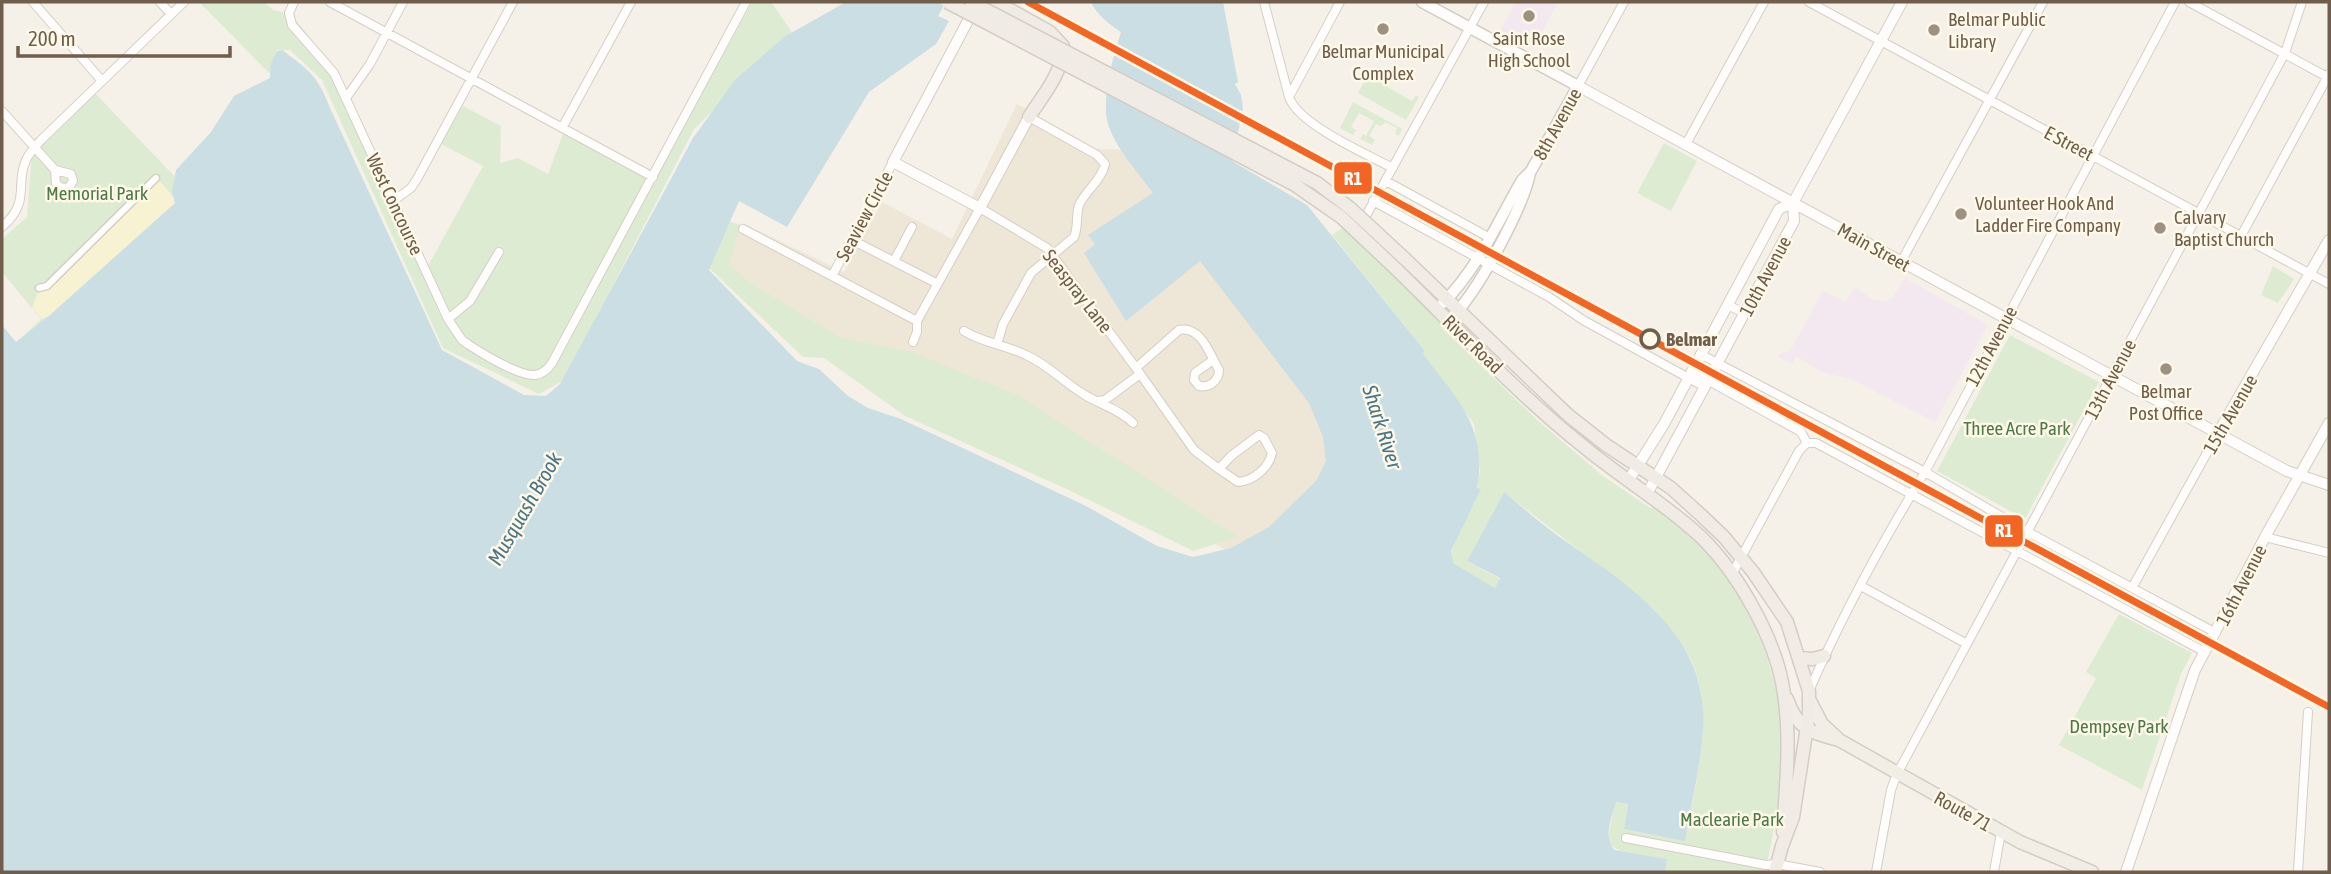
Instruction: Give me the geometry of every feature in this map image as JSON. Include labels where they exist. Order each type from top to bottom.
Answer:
[{"type":"highway","name":"River Road","points":[[947,2],[971,8],[1317,183],[1350,208],[1568,415],[1671,488],[1702,516],[1741,557],[1787,622],[1800,657],[1809,695],[1808,730],[1793,817],[1776,868]]},
{"type":"highway","points":[[996,2],[1050,32],[1063,46],[1063,60],[1056,75],[1029,117]]},
{"type":"highway","name":"River Road","points":[[971,8],[1295,185],[1341,217],[1543,412],[1703,539],[1732,574],[1760,622],[1776,662],[1784,693],[1788,755],[1782,846]]},
{"type":"highway","points":[[1800,657],[1813,659],[1824,656]]},
{"type":"main road","name":"Main Street","points":[[1422,2],[1578,86]]},
{"type":"main road","name":"8th Avenue","points":[[1437,309],[1483,261],[1513,218],[1530,173],[1578,86]]},
{"type":"main road","name":"8th Avenue","points":[[1448,321],[1459,310],[1483,261],[1490,237],[1522,180],[1530,173]]},
{"type":"main road","points":[[1784,693],[1793,716],[1808,730],[1839,740]]},
{"type":"main road","points":[[1809,695],[1822,724],[1839,740]]},
{"type":"main road","name":"Route 71","points":[[1839,740],[2001,832],[2038,851],[2092,872]]},
{"type":"street","points":[[33,2],[102,81]]},
{"type":"street","points":[[160,2],[171,14]]},
{"type":"street","points":[[2,227],[19,204],[23,169],[26,159],[34,149],[184,2]]},
{"type":"street","name":"West Concourse","points":[[294,2],[289,13],[292,25],[334,73],[448,319],[462,340],[519,372],[535,375],[545,371],[552,363],[653,177]]},
{"type":"street","points":[[330,2],[653,177],[746,2]]},
{"type":"street","points":[[346,98],[370,64],[403,2]]},
{"type":"street","points":[[393,201],[411,188],[417,179],[513,2]]},
{"type":"street","points":[[562,128],[631,2]]},
{"type":"street","points":[[1264,2],[1289,97],[1300,115],[1393,168]]},
{"type":"street","points":[[1289,97],[1340,2]]},
{"type":"street","points":[[1354,238],[1483,2]]},
{"type":"street","name":"8th Avenue","points":[[1578,86],[1624,2]]},
{"type":"street","points":[[1686,144],[1763,2]]},
{"type":"street","name":"E Street","points":[[1809,2],[2329,284]]},
{"type":"street","name":"10th Avenue","points":[[1647,494],[1794,221],[1793,203],[1902,2]]},
{"type":"street","points":[[1901,262],[2043,2]]},
{"type":"street","name":"12th Avenue","points":[[1809,695],[1824,656],[2175,2]]},
{"type":"street","points":[[2189,2],[2329,76],[2241,236]]},
{"type":"street","name":"13th Avenue","points":[[1876,872],[1891,790],[1897,774],[2285,53],[2302,2]]},
{"type":"street","name":"Seaview Circle","points":[[917,321],[832,276],[951,56],[971,8]]},
{"type":"street","name":"Main Street","points":[[1578,86],[2218,433],[2299,476],[2329,485]]},
{"type":"street","points":[[2,111],[55,170]]},
{"type":"street","points":[[913,342],[917,321],[1029,117],[1097,155],[1105,164],[1080,204],[1074,237],[1036,266],[1028,277],[1003,324],[997,344]]},
{"type":"street","name":"Seaspray Lane","points":[[893,162],[1038,241],[1052,254],[1194,450],[1219,470]]},
{"type":"street","points":[[39,288],[47,286],[156,178]]},
{"type":"street","points":[[1386,181],[1490,237]]},
{"type":"street","points":[[1373,201],[1707,384],[1801,432],[1807,443]]},
{"type":"street","name":"10th Avenue","points":[[1628,481],[1674,404],[1779,209],[1793,203]]},
{"type":"street","points":[[894,261],[912,227]]},
{"type":"street","points":[[743,229],[832,276]]},
{"type":"street","points":[[852,240],[938,284]]},
{"type":"street","name":"15th Avenue","points":[[2132,588],[2329,240]]},
{"type":"street","points":[[448,319],[470,301],[499,252]]},
{"type":"street","points":[[1727,304],[1745,313]]},
{"type":"street","points":[[1098,401],[1105,400],[1179,330],[1190,329],[1199,336],[1213,360]]},
{"type":"street","points":[[964,331],[983,341],[1025,354],[1048,366],[1083,394],[1133,423]]},
{"type":"street","points":[[1700,354],[1925,472],[2028,532],[2216,633]]},
{"type":"street","points":[[1674,404],[1690,413]]},
{"type":"street","name":"16th Avenue","points":[[2126,872],[2187,689],[2265,537],[2329,424]]},
{"type":"street","points":[[1259,435],[1264,438],[1272,453],[1269,463],[1262,471],[1243,482],[1234,480],[1219,470],[1231,456],[1259,435]]},
{"type":"street","points":[[1732,574],[1799,451],[1807,443],[1816,443],[2205,652]]},
{"type":"street","points":[[2265,537],[2329,553]]},
{"type":"street","points":[[1861,586],[1967,644]]},
{"type":"street","points":[[2298,872],[2308,712]]},
{"type":"street","points":[[1994,872],[2001,832]]},
{"type":"street","points":[[1626,838],[1776,868],[1820,872]]},
{"type":"shaded area","name":"Saint Rose High School","points":[[1515,2],[1558,2],[1533,49],[1500,31]]},
{"type":"shaded area","points":[[1017,104],[1097,149],[1132,150],[1358,465],[1246,561],[717,270],[742,223],[844,272],[882,202],[952,239]]},
{"type":"shaded area","points":[[1905,278],[1988,325],[1935,422],[1851,379],[1824,373],[1796,356],[1792,364],[1778,357],[1790,351],[1823,291],[1846,302],[1856,288],[1873,300],[1884,301],[1892,299]]},
{"type":"green space","points":[[199,2],[264,2],[273,10],[292,15],[331,64],[428,266],[483,166],[441,144],[463,106],[501,126],[500,163],[518,158],[548,174],[566,126],[657,176],[752,2],[771,2],[792,32],[694,129],[564,380],[539,394],[443,348],[322,80],[290,50],[277,50],[272,64],[275,79]]},
{"type":"green space","points":[[1377,67],[1382,68],[1377,76],[1378,81],[1412,101],[1416,95],[1419,97],[1406,120],[1358,93],[1368,75],[1374,78]]},
{"type":"green space","name":"Memorial Park","points":[[93,91],[177,179],[182,206],[56,322],[18,341],[41,319],[2,272],[2,239],[27,217],[32,151]]},
{"type":"green space","points":[[1353,102],[1402,129],[1399,136],[1395,134],[1397,128],[1385,122],[1381,126],[1376,124],[1369,136],[1375,140],[1372,145],[1360,139],[1363,134],[1366,136],[1374,121],[1359,113],[1351,127],[1356,130],[1353,135],[1340,128]]},
{"type":"green space","points":[[1664,143],[1697,161],[1671,211],[1637,193]]},
{"type":"green space","points":[[727,221],[741,225],[729,265],[749,282],[841,338],[912,352],[1017,395],[1238,537],[1193,551],[1073,492],[905,416],[824,358],[803,357],[708,267]]},
{"type":"green space","name":"Maclearie Park","points":[[1348,224],[1446,319],[1442,328],[1537,420],[1603,476],[1650,508],[1656,508],[1693,539],[1723,572],[1739,596],[1753,622],[1773,676],[1782,733],[1780,789],[1765,872],[1665,872],[1667,859],[1621,851],[1610,845],[1608,838],[1615,802],[1628,804],[1624,829],[1685,840],[1702,747],[1703,723],[1698,678],[1689,656],[1653,608],[1504,492],[1467,561],[1500,579],[1495,588],[1453,563],[1453,547],[1480,489],[1477,488],[1480,470],[1474,424],[1423,354],[1425,351],[1332,235]]},
{"type":"green space","points":[[2273,266],[2294,279],[2278,303],[2261,295]]},
{"type":"green space","name":"Three Acre Park","points":[[2010,335],[2099,382],[2025,519],[1937,471]]},
{"type":"green space","name":"Dempsey Park","points":[[2119,614],[2192,653],[2181,674],[2142,790],[2059,745],[2096,678],[2086,672]]},
{"type":"sand","points":[[159,180],[176,203],[49,316],[42,319],[32,308],[39,289],[48,288]]},
{"type":"water","points":[[846,2],[946,2],[938,16],[949,21],[936,44],[869,92],[787,227],[739,201],[709,270],[797,361],[819,369],[848,396],[868,408],[901,419],[1086,506],[1157,546],[1193,557],[1231,548],[1269,527],[1316,481],[1326,461],[1323,437],[1309,403],[1200,261],[1126,321],[1084,253],[1095,244],[1088,235],[1153,193],[1122,151],[1108,124],[1107,90],[1121,32],[1100,15],[1091,2],[1223,2],[1238,82],[1235,84],[1241,95],[1243,108],[1232,161],[1307,205],[1425,351],[1423,354],[1458,400],[1474,431],[1479,467],[1477,488],[1481,489],[1451,551],[1453,563],[1495,588],[1500,578],[1467,561],[1504,492],[1652,607],[1687,653],[1698,679],[1703,724],[1685,841],[1624,829],[1628,804],[1616,802],[1609,828],[1609,840],[1615,850],[1667,859],[1665,872],[2,872],[2,325],[16,342],[49,316],[175,203],[172,192],[176,170],[211,132],[234,96],[270,78],[271,63],[277,51],[282,50],[306,69],[321,88],[442,350],[524,395],[546,396],[560,384],[693,138],[735,80],[784,37]]},
{"type":"railway","points":[[2033,552],[2123,601],[2190,632]]},
{"type":"transit line","name":"R1","points":[[1028,2],[2329,707]]},
{"type":"place","name":"Saint Rose High School","points":[[1529,16]]},
{"type":"place","name":"Belmar Municipal Complex","points":[[1383,29]]},
{"type":"place","name":"Belmar Public Library","points":[[1934,30]]},
{"type":"place","name":"Volunteer Hook And Ladder Fire Company","points":[[1961,214]]},
{"type":"place","name":"Calvary Baptist Church","points":[[2160,228]]},
{"type":"place","name":"Belmar","points":[[1650,339]]},
{"type":"place","name":"Belmar Post Office","points":[[2166,369]]},
{"type":"water label","name":"Shark River","points":[[1382,427]]},
{"type":"water label","name":"Musquash Brook","points":[[525,509]]}]
